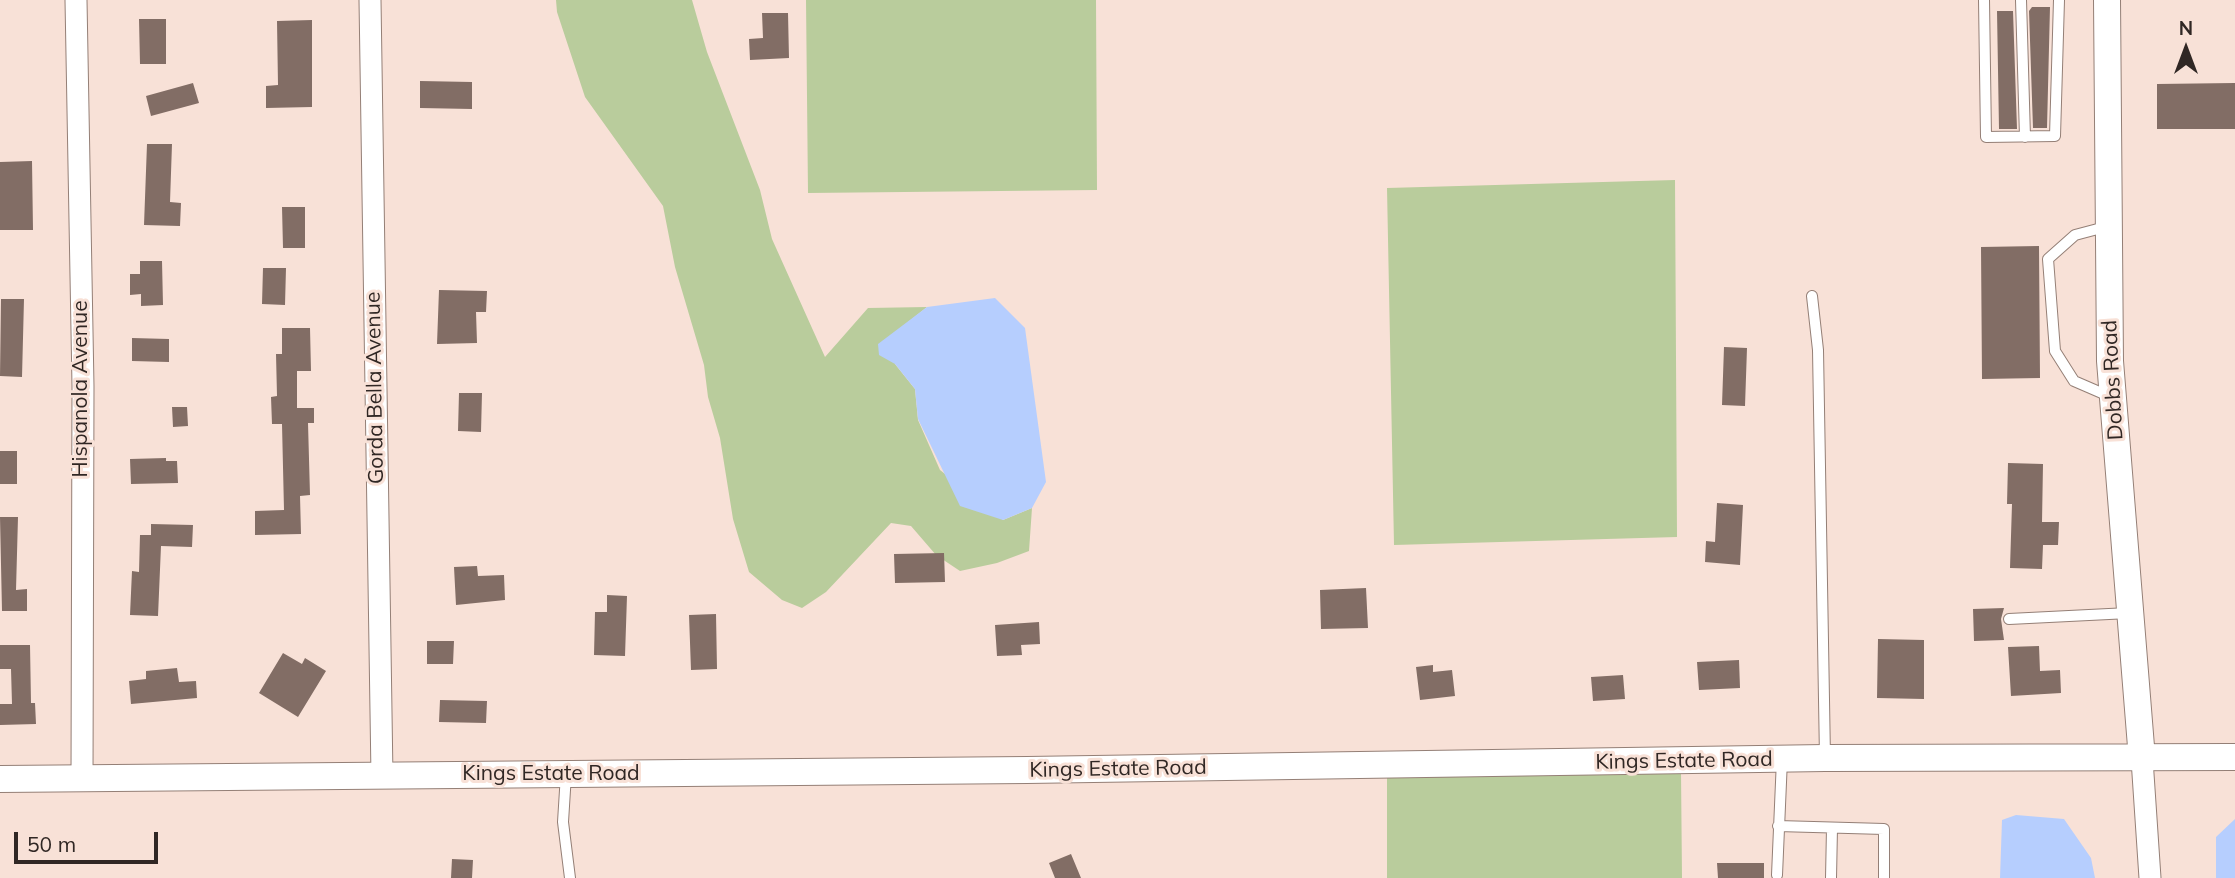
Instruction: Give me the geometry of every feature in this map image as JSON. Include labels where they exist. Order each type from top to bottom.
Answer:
[{"type":"street","name":"Hispanola Avenue","points":[[76,0],[83,386],[82,778]]},
{"type":"street","name":"Gorda Bella Avenue","points":[[370,0],[382,776]]},
{"type":"street","name":"Dobbs Road","points":[[2107,0],[2113,398],[2142,759]]},
{"type":"street","name":"Kings Estate Road","points":[[0,779],[1825,758],[2235,757]]},
{"type":"street","points":[[2142,759],[2150,878]]},
{"type":"lane","points":[[1984,0],[1986,137],[2055,136],[2059,0]]},
{"type":"lane","points":[[2021,0],[2025,137]]},
{"type":"lane","points":[[2109,226],[2075,235],[2048,259],[2055,351],[2074,381],[2113,398]]},
{"type":"lane","points":[[1812,296],[1818,350],[1825,758]]},
{"type":"lane","points":[[2009,619],[2130,613]]},
{"type":"lane","points":[[1777,875],[1777,826],[1782,759]]},
{"type":"lane","points":[[566,774],[563,822],[570,878]]},
{"type":"lane","points":[[1777,826],[1884,829],[1884,878]]},
{"type":"lane","points":[[1831,878],[1832,828]]},
{"type":"green space","points":[[556,0],[692,0],[707,52],[760,190],[772,239],[825,357],[868,308],[927,307],[907,323],[895,364],[915,389],[918,420],[940,470],[1003,520],[1032,508],[1029,551],[997,563],[960,571],[936,555],[911,526],[891,523],[826,592],[802,608],[782,600],[749,572],[733,519],[720,438],[708,397],[704,365],[675,267],[663,206],[585,97],[557,12]]},
{"type":"green space","points":[[806,0],[1096,0],[1097,190],[808,193]]},
{"type":"green space","points":[[1675,180],[1677,537],[1394,545],[1387,188]]},
{"type":"green space","points":[[1681,772],[1682,878],[1387,878],[1387,777]]},
{"type":"water","points":[[995,298],[1025,328],[1046,482],[1032,508],[1003,520],[960,506],[918,419],[915,389],[895,364],[879,355],[878,344],[927,307]]},
{"type":"water","points":[[2016,815],[2064,819],[2091,858],[2095,878],[2000,878],[2002,820]]},
{"type":"water","points":[[2235,819],[2235,878],[2216,878],[2216,837]]},
{"type":"building","points":[[2032,7],[2050,7],[2047,128],[2033,128],[2029,11]]},
{"type":"building","points":[[1997,11],[2013,11],[2017,129],[1999,129]]},
{"type":"building","points":[[762,13],[788,13],[789,58],[750,60],[749,39],[763,38]]},
{"type":"building","points":[[139,19],[166,19],[166,64],[140,64]]},
{"type":"building","points":[[312,20],[312,107],[266,108],[266,86],[278,85],[277,21]]},
{"type":"building","points":[[420,81],[472,82],[472,109],[420,108]]},
{"type":"building","points":[[193,83],[199,103],[151,116],[146,96]]},
{"type":"building","points":[[2235,83],[2235,129],[2157,129],[2157,84]]},
{"type":"building","points":[[147,144],[172,144],[170,202],[181,203],[180,226],[144,225]]},
{"type":"building","points":[[32,161],[33,230],[0,230],[0,162]]},
{"type":"building","points":[[282,207],[305,207],[305,248],[283,248]]},
{"type":"building","points":[[2039,246],[2040,378],[1982,379],[1981,247]]},
{"type":"building","points":[[140,261],[162,261],[163,305],[141,306],[141,294],[130,295],[130,274],[140,274]]},
{"type":"building","points":[[263,268],[286,268],[285,305],[262,304]]},
{"type":"building","points":[[439,290],[487,291],[486,312],[476,312],[477,343],[437,344]]},
{"type":"building","points":[[1,299],[24,299],[22,377],[0,376]]},
{"type":"building","points":[[282,328],[310,328],[311,371],[297,371],[297,408],[314,408],[314,423],[308,423],[310,495],[300,496],[301,534],[255,535],[255,511],[284,510],[282,424],[272,424],[271,397],[277,396],[276,354],[282,354]]},
{"type":"building","points":[[132,338],[169,339],[169,362],[132,361]]},
{"type":"building","points":[[1724,347],[1747,348],[1745,406],[1722,405]]},
{"type":"building","points":[[459,393],[482,393],[481,432],[458,431]]},
{"type":"building","points":[[172,407],[187,407],[188,426],[173,427]]},
{"type":"building","points":[[0,451],[17,451],[17,484],[0,484]]},
{"type":"building","points":[[166,458],[166,461],[177,461],[178,483],[131,484],[130,459]]},
{"type":"building","points":[[2008,463],[2043,464],[2042,522],[2059,522],[2058,545],[2043,545],[2042,569],[2010,568],[2012,504],[2007,504]]},
{"type":"building","points":[[1717,503],[1743,505],[1740,565],[1705,562],[1706,541],[1715,542]]},
{"type":"building","points":[[0,517],[18,517],[16,590],[27,589],[27,611],[2,611]]},
{"type":"building","points":[[151,524],[193,525],[192,547],[161,546],[158,616],[130,615],[132,571],[139,572],[140,535],[151,535]]},
{"type":"building","points":[[944,553],[945,582],[895,583],[894,554]]},
{"type":"building","points":[[477,566],[478,576],[504,575],[505,600],[456,605],[454,567]]},
{"type":"building","points":[[1366,588],[1368,628],[1321,629],[1320,590]]},
{"type":"building","points":[[607,595],[627,596],[625,656],[594,655],[595,612],[607,612]]},
{"type":"building","points":[[2004,608],[2001,619],[2004,640],[1974,641],[1973,609]]},
{"type":"building","points":[[716,614],[717,669],[691,670],[689,615]]},
{"type":"building","points":[[1039,622],[1040,644],[1021,645],[1022,655],[997,656],[995,625]]},
{"type":"building","points":[[1878,639],[1924,640],[1924,699],[1877,698]]},
{"type":"building","points":[[427,641],[454,641],[453,664],[427,664]]},
{"type":"building","points":[[0,645],[30,645],[31,703],[35,703],[36,724],[0,725],[0,704],[12,704],[11,669],[0,669]]},
{"type":"building","points":[[2039,646],[2040,671],[2060,670],[2061,693],[2011,696],[2008,647]]},
{"type":"building","points":[[283,653],[302,664],[305,658],[326,671],[298,717],[259,693]]},
{"type":"building","points":[[1739,660],[1740,688],[1699,690],[1697,662]]},
{"type":"building","points":[[1433,665],[1433,672],[1452,670],[1455,696],[1420,700],[1416,667]]},
{"type":"building","points":[[177,668],[179,682],[196,681],[197,698],[131,704],[129,681],[146,679],[146,671]]},
{"type":"building","points":[[1623,675],[1625,699],[1593,701],[1591,677]]},
{"type":"building","points":[[440,700],[487,701],[486,723],[439,722]]},
{"type":"building","points":[[1071,854],[1081,878],[1055,878],[1049,863]]},
{"type":"building","points":[[452,859],[473,860],[472,878],[451,878]]},
{"type":"building","points":[[1717,863],[1764,863],[1764,878],[1718,878]]}]
